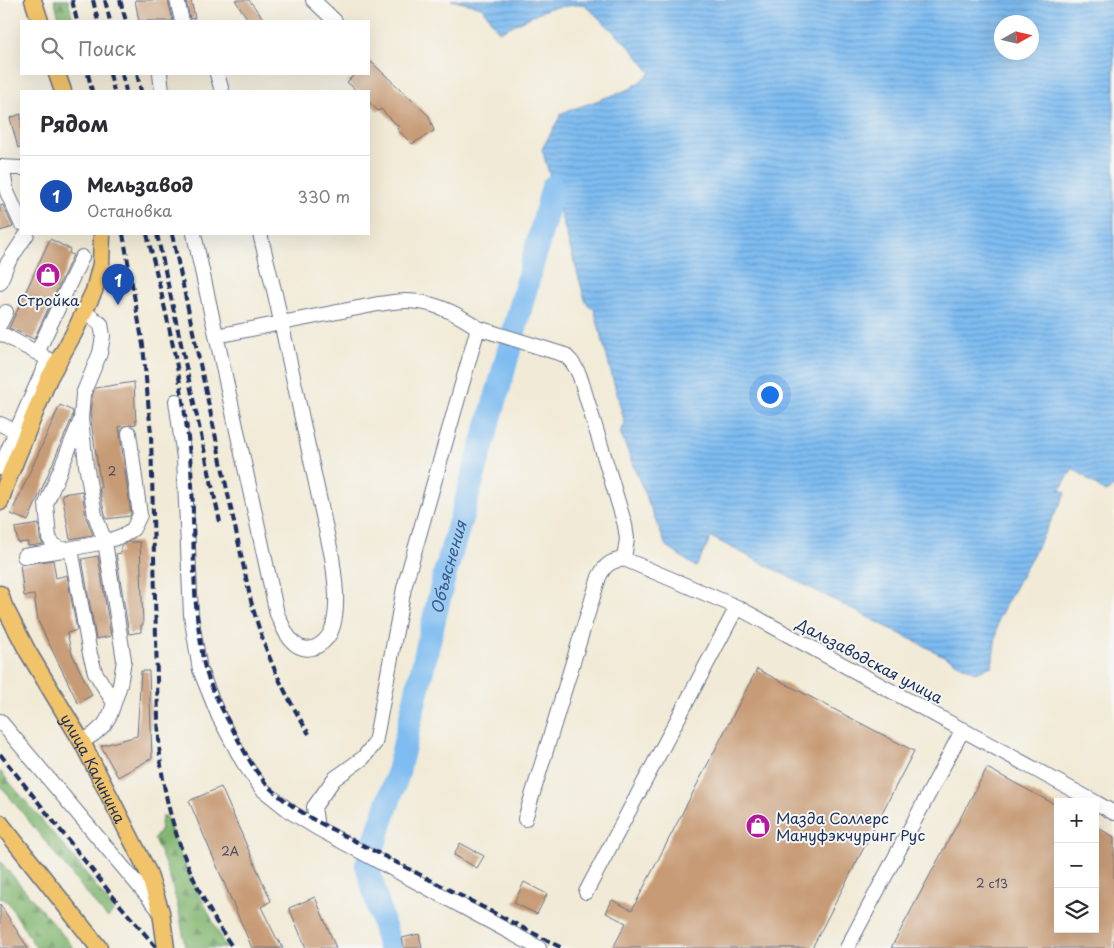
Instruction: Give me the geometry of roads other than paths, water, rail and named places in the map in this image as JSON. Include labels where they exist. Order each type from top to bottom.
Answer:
[{"type":"main road","points":[[33,0],[40,20]]},
{"type":"main road","points":[[57,75],[63,90]]},
{"type":"main road","points":[[0,502],[49,378],[48,358],[84,312],[94,291],[101,264],[102,235]]},
{"type":"main road","name":"улица Калинина","points":[[0,594],[4,606],[28,652],[82,742],[148,872],[161,912],[166,948]]},
{"type":"main road","points":[[0,823],[99,948]]},
{"type":"street","points":[[177,0],[182,20]]},
{"type":"street","points":[[313,0],[334,20]]},
{"type":"street","points":[[160,75],[162,90]]},
{"type":"street","points":[[217,75],[222,90]]},
{"type":"street","points":[[20,168],[1,167],[7,192],[20,221]]},
{"type":"street","points":[[0,283],[7,264],[26,235]]},
{"type":"street","points":[[194,235],[277,614],[286,634],[295,645],[310,650],[322,645],[332,628],[336,607],[335,580],[332,557],[260,235]]},
{"type":"street","points":[[0,468],[48,358],[82,257]]},
{"type":"street","points":[[216,336],[378,304],[405,301],[430,303],[465,319],[478,328],[565,355],[579,371],[626,525],[627,539],[624,558],[612,560],[604,566],[599,577],[525,819]]},
{"type":"street","points":[[82,742],[104,725],[120,685],[124,660],[105,542],[94,507],[86,465],[81,418],[82,394],[100,353],[103,336],[100,324],[84,312]]},
{"type":"street","points":[[317,828],[314,807],[321,795],[334,779],[363,758],[376,743],[404,588],[478,328]]},
{"type":"street","points":[[0,334],[48,358]]},
{"type":"street","points":[[176,401],[184,458],[191,614],[200,670],[219,717],[243,762],[262,788],[291,812],[336,839],[538,948]]},
{"type":"street","points":[[67,549],[54,546],[49,538],[46,504],[81,418]]},
{"type":"street","points":[[0,424],[16,432]]},
{"type":"street","points":[[24,556],[105,542],[124,535],[133,529],[140,515],[129,433]]},
{"type":"street","points":[[67,549],[90,654],[96,672],[114,703]]},
{"type":"street","name":"Дальзаводская улица","points":[[624,558],[737,607],[1088,798]]},
{"type":"street","points":[[586,892],[737,607]]},
{"type":"street","points":[[0,720],[128,875],[161,912]]},
{"type":"street","points":[[847,948],[963,729]]},
{"type":"street","name":"Дальзаводская улица","points":[[1099,804],[1114,812]]},
{"type":"water","points":[[451,0],[1114,0],[1114,487],[1105,492],[1073,468],[1060,490],[1066,493],[998,619],[992,666],[975,672],[711,537],[696,567],[666,546],[620,432],[625,424],[594,309],[586,303],[542,149],[562,113],[630,89],[651,73],[630,47],[584,4],[549,8],[499,32],[482,7]]},
{"type":"waterway","name":"Объяснения","points":[[390,948],[367,865],[397,776],[444,577],[499,387],[553,187]]},
{"type":"railway","points":[[72,0],[77,20]]},
{"type":"railway","points":[[93,0],[98,20]]},
{"type":"railway","points":[[105,0],[110,20]]},
{"type":"railway","points":[[120,0],[126,20]]},
{"type":"railway","points":[[88,75],[92,90]]},
{"type":"railway","points":[[110,75],[114,90]]},
{"type":"railway","points":[[122,75],[126,90]]},
{"type":"railway","points":[[137,75],[141,90]]},
{"type":"railway","points":[[123,235],[143,345],[151,434],[158,719],[161,765],[170,814],[186,861],[207,906],[233,948]]},
{"type":"railway","points":[[147,235],[173,344],[187,429],[192,480],[195,593],[203,661],[218,700],[248,759],[267,785],[284,800],[316,821],[562,948]]},
{"type":"railway","points":[[157,235],[220,522]]},
{"type":"railway","points":[[172,235],[251,601],[275,670],[309,734]]},
{"type":"railway","points":[[0,754],[119,904],[157,948]]},
{"type":"place","name":"Стройка","points":[[48,275]]},
{"type":"place","name":"Мельзавод","points":[[118,305]]},
{"type":"place","name":"Мазда Соллерс Мануфэкчуринг Рус","points":[[758,826]]}]
